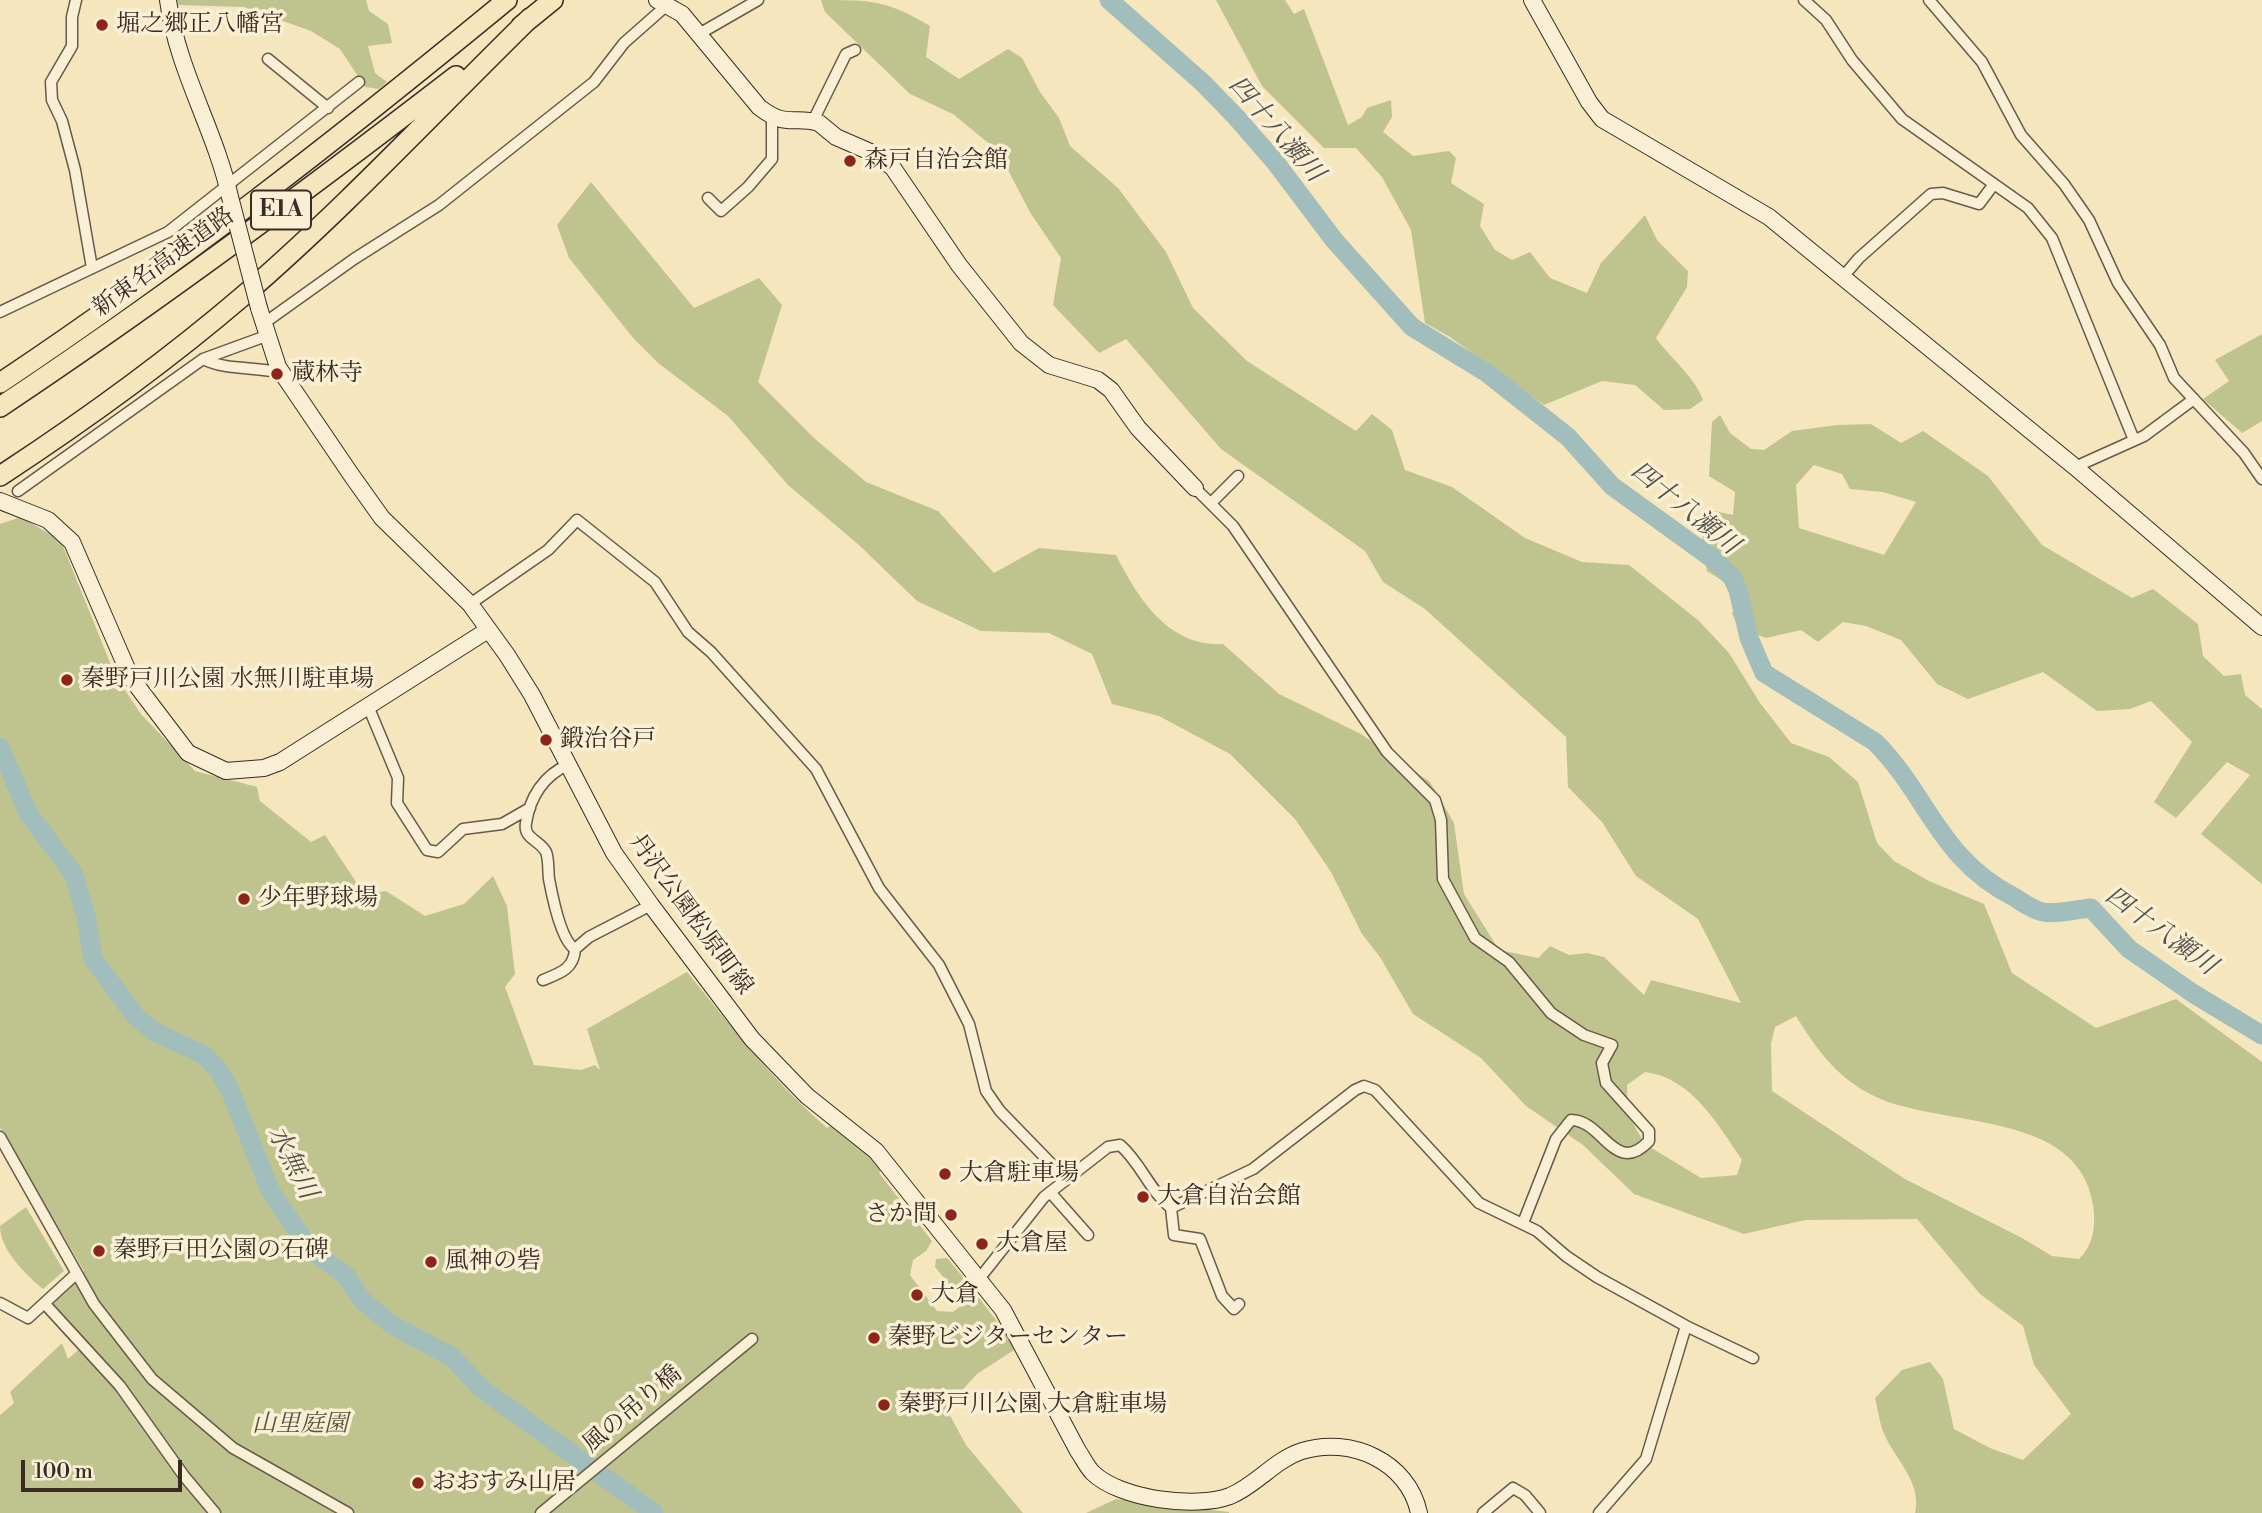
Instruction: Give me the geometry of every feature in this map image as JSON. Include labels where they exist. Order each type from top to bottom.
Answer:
[{"type":"highway","name":"新東名高速道路","points":[[0,383],[76,332],[284,180],[507,0]]},
{"type":"highway","name":"新東名高速道路","points":[[0,407],[90,347],[296,199],[553,0]]},
{"type":"highway","points":[[6,472],[187,342],[243,296],[299,245],[530,18]]},
{"type":"street","points":[[76,0],[72,17],[72,46],[51,82],[52,100],[62,121],[75,170],[92,268]]},
{"type":"street","name":"丹沢公園松原町線","points":[[167,0],[181,63],[229,191],[262,323],[282,373],[382,517],[470,604],[532,695],[614,853],[651,905],[770,1059],[834,1121],[876,1151],[979,1279],[1023,1342],[1078,1451],[1093,1473],[1114,1487],[1132,1493],[1194,1503],[1213,1501],[1245,1488],[1279,1462],[1301,1451],[1335,1446],[1365,1453],[1391,1466],[1412,1494],[1419,1513]]},
{"type":"street","points":[[699,34],[758,0]]},
{"type":"street","points":[[1532,0],[1589,102],[1602,120],[1745,200],[2075,467],[2262,627]]},
{"type":"street","points":[[1804,0],[1826,20],[1852,60],[1902,119],[2028,208],[2052,238],[2134,440]]},
{"type":"street","points":[[1929,0],[1982,62],[2021,135],[2064,184],[2089,220],[2118,283],[2160,345],[2174,378],[2244,453],[2262,479]]},
{"type":"street","points":[[18,491],[203,359],[439,205],[594,82],[624,43],[662,3],[682,14],[759,107],[772,117],[788,122],[813,121],[846,142],[875,154],[893,168],[959,265],[1021,343],[1049,365],[1098,380],[1111,390],[1138,428],[1233,526],[1387,752],[1434,800],[1441,820],[1443,879],[1475,938],[1508,962],[1551,1013],[1584,1035],[1612,1045],[1602,1063],[1606,1083],[1649,1131],[1649,1141],[1639,1151],[1630,1154],[1618,1150],[1581,1120],[1571,1120],[1556,1139],[1523,1223]]},
{"type":"street","points":[[813,121],[846,54],[855,50]]},
{"type":"street","points":[[268,59],[328,108]]},
{"type":"street","points":[[0,312],[168,232],[229,191],[359,82]]},
{"type":"street","points":[[708,198],[721,211],[748,187],[772,159],[772,117]]},
{"type":"street","points":[[1842,278],[1868,249],[1931,194],[1943,193],[1979,204],[1994,184]]},
{"type":"street","points":[[203,359],[221,368],[239,365],[282,373]]},
{"type":"street","points":[[2075,467],[2134,440],[2194,399]]},
{"type":"street","points":[[1210,503],[1238,476]]},
{"type":"street","points":[[0,501],[48,520],[72,542],[131,678],[188,753],[226,771],[245,771],[280,762],[488,630]]},
{"type":"street","points":[[470,604],[548,550],[577,520],[610,542],[655,582],[688,632],[711,652],[816,769],[879,888],[939,965],[968,1024],[986,1091],[1000,1111],[1065,1178]]},
{"type":"street","points":[[368,706],[398,778],[397,803],[427,850],[438,852],[463,829],[502,824],[530,808]]},
{"type":"street","points":[[543,980],[566,971],[575,958],[575,948],[565,936],[552,892],[546,853],[527,835],[525,825],[543,781],[555,770],[568,765]]},
{"type":"street","points":[[575,948],[589,937],[651,905]]},
{"type":"street","points":[[1171,1208],[1253,1169],[1364,1086],[1374,1090],[1458,1184],[1479,1203],[1523,1223],[1597,1277],[1686,1326],[1753,1358]]},
{"type":"street","points":[[0,1137],[94,1304],[152,1379],[233,1448],[348,1513]]},
{"type":"street","points":[[979,1279],[1050,1192],[1108,1147],[1120,1145],[1131,1154],[1157,1197],[1171,1208],[1174,1235],[1199,1239],[1222,1296],[1234,1309],[1239,1304]]},
{"type":"street","points":[[1050,1192],[1088,1235]]},
{"type":"street","points":[[0,1303],[28,1318],[76,1274]]},
{"type":"street","points":[[45,1304],[120,1386],[184,1476],[215,1513]]},
{"type":"street","points":[[1599,1513],[1646,1459],[1686,1326]]},
{"type":"street","name":"風の吊り橋","points":[[541,1513],[752,1339]]},
{"type":"street","points":[[1483,1513],[1513,1488],[1525,1495],[1540,1513]]},
{"type":"green space","points":[[177,0],[366,0],[369,11],[388,24],[392,43],[368,46],[375,73],[387,82],[379,89],[365,87],[340,49],[311,31],[244,7],[178,5]]},
{"type":"green space","points":[[821,0],[853,0],[890,6],[915,17],[930,26],[926,57],[959,79],[1008,49],[1022,58],[1040,92],[1059,118],[1070,146],[1118,188],[1166,252],[1193,308],[1247,361],[1356,431],[1372,414],[1392,430],[1405,470],[1452,487],[1525,538],[1582,562],[1629,565],[1699,621],[1729,653],[1760,703],[1791,743],[1829,757],[1858,782],[1877,843],[1894,861],[1929,881],[1984,904],[2012,973],[2096,1028],[2176,999],[2262,1062],[2262,1513],[1915,1513],[1915,1491],[1883,1431],[1875,1398],[1902,1370],[1930,1362],[1943,1379],[1954,1429],[1990,1448],[2023,1460],[2071,1414],[2034,1365],[2023,1326],[1980,1294],[1917,1219],[1805,1220],[1744,1234],[1634,1194],[1583,1145],[1526,1106],[1481,1058],[1413,1014],[1380,957],[1362,934],[1331,872],[1295,819],[1230,754],[1159,716],[1112,704],[1092,654],[1049,633],[981,631],[917,601],[859,545],[788,485],[728,416],[658,363],[634,339],[569,258],[557,225],[591,182],[694,308],[759,278],[782,305],[758,382],[814,438],[866,482],[938,511],[994,573],[1039,548],[1116,555],[1145,603],[1171,628],[1204,643],[1223,644],[1279,694],[1361,734],[1430,782],[1454,823],[1464,894],[1499,950],[1538,958],[1550,946],[1569,955],[1587,953],[1604,957],[1644,995],[1651,980],[1741,1003],[1698,919],[1636,876],[1602,822],[1568,787],[1566,737],[1425,609],[1383,582],[1365,551],[1221,449],[1126,339],[1099,353],[1053,305],[1061,258],[1031,214],[998,151],[953,114],[910,94],[825,12]],"holes":[[[1796,1016],[1836,1069],[1868,1093],[1896,1104],[2000,1126],[2033,1136],[2061,1151],[2082,1173],[2093,1205],[2093,1234],[2079,1259],[2052,1256],[1905,1179],[1772,1091],[1771,1044],[1775,1027]],[[1645,1072],[1676,1083],[1702,1105],[1742,1160],[1737,1175],[1701,1178],[1645,1144],[1628,1115],[1627,1085]]]},
{"type":"green space","points":[[1216,0],[1285,0],[1294,14],[1304,9],[1348,125],[1362,117],[1367,108],[1391,100],[1392,117],[1383,132],[1413,156],[1449,151],[1456,158],[1451,183],[1484,204],[1480,226],[1495,250],[1512,260],[1530,252],[1550,278],[1587,293],[1601,263],[1645,215],[1657,240],[1688,271],[1687,287],[1656,338],[1689,376],[1703,400],[1690,409],[1664,410],[1635,385],[1602,381],[1544,405],[1450,337],[1425,323],[1411,230],[1382,177],[1356,148],[1324,148],[1262,86]]},
{"type":"green space","points":[[2262,334],[2262,421],[2242,433],[2203,399],[2229,381],[2215,360]]},
{"type":"green space","points":[[1720,415],[1730,433],[1751,449],[1764,450],[1792,431],[1837,425],[1871,424],[1901,443],[1923,431],[1988,476],[2042,545],[2132,598],[2153,589],[2198,624],[2203,656],[2224,676],[2241,674],[2245,695],[2262,709],[2262,884],[2201,834],[2250,775],[2227,762],[2176,818],[2154,802],[2192,742],[2151,701],[2130,709],[2097,711],[2043,672],[1968,699],[1937,684],[1901,640],[1866,626],[1843,622],[1818,642],[1801,630],[1766,638],[1738,627],[1732,613],[1744,594],[1742,583],[1721,580],[1707,571],[1702,543],[1706,509],[1733,515],[1735,492],[1709,476],[1712,422]],"holes":[[[1814,465],[1842,474],[1850,489],[1883,492],[1916,502],[1884,555],[1799,528],[1796,485]]]},
{"type":"green space","name":"山里庭園","points":[[21,517],[53,536],[63,546],[115,675],[141,714],[195,771],[257,787],[260,801],[311,842],[325,835],[364,894],[386,891],[425,916],[464,904],[493,876],[507,906],[515,974],[505,987],[534,1065],[581,1070],[595,1065],[600,1070],[587,1029],[687,972],[754,1053],[807,1110],[827,1128],[831,1125],[884,1167],[879,1173],[932,1241],[926,1251],[913,1260],[910,1275],[937,1311],[953,1312],[976,1294],[1012,1341],[1014,1350],[977,1374],[946,1408],[966,1445],[1023,1513],[0,1513],[0,1415],[14,1403],[10,1392],[62,1343],[68,1359],[86,1343],[49,1304],[84,1271],[0,1128],[0,524]]},
{"type":"green space","points":[[26,1207],[64,1271],[43,1289],[15,1261],[1,1235],[0,1226]]},
{"type":"green space","points":[[947,1258],[963,1277],[962,1290],[955,1291],[935,1267],[936,1259]]},
{"type":"green space","points":[[1116,1499],[1229,1512],[1229,1513],[1086,1513]]},
{"type":"waterway","name":"四十八瀬川","points":[[1109,0],[1203,83],[1237,118],[1276,163],[1334,240],[1412,327],[1487,373],[1568,437],[1612,486],[1713,559],[1732,577],[1738,590],[1749,638],[1764,673],[1875,742],[1893,762],[1936,825],[1968,864],[1989,882],[2039,911],[2054,913],[2091,908],[2129,949],[2194,994],[2262,1035]]},
{"type":"waterway","name":"水無川","points":[[0,747],[28,813],[73,873],[86,916],[93,959],[136,1017],[155,1032],[204,1055],[219,1071],[230,1090],[271,1192],[309,1248],[346,1276],[362,1300],[392,1325],[452,1357],[482,1389],[654,1513]]},
{"type":"place","name":"堀之郷正八幡宮","points":[[102,25]]},
{"type":"place","name":"森戸自治会館","points":[[850,161]]},
{"type":"place","name":"蔵林寺","points":[[277,374]]},
{"type":"place","name":"秦野戸川公園 水無川駐車場","points":[[67,680]]},
{"type":"place","name":"鍛治谷戸","points":[[546,740]]},
{"type":"place","name":"少年野球場","points":[[244,899]]},
{"type":"place","name":"大倉駐車場","points":[[945,1174]]},
{"type":"place","name":"大倉自治会館","points":[[1143,1197]]},
{"type":"place","name":"さか間","points":[[951,1215]]},
{"type":"place","name":"大倉屋","points":[[982,1244]]},
{"type":"place","name":"秦野戸田公園の石碑","points":[[99,1251]]},
{"type":"place","name":"風神の砦","points":[[431,1262]]},
{"type":"place","name":"大倉","points":[[917,1295]]},
{"type":"place","name":"秦野ビジターセンター","points":[[874,1338]]},
{"type":"place","name":"秦野戸川公園 大倉駐車場","points":[[884,1405]]},
{"type":"place","name":"おおすみ山居","points":[[418,1483]]}]
